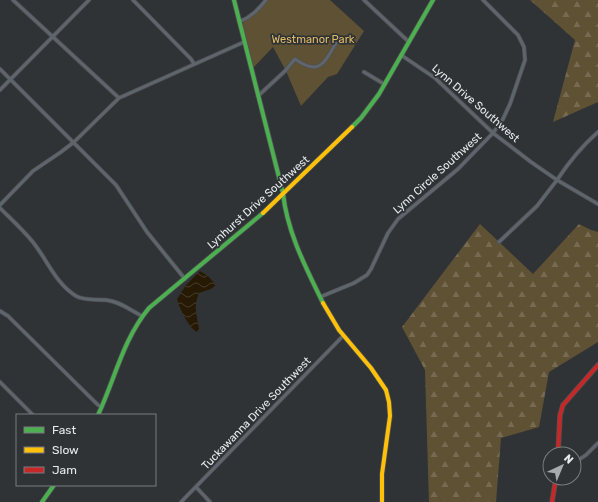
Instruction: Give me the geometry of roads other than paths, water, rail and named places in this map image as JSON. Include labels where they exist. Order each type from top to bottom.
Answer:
[{"type":"street","points":[[13,0],[119,98]]},
{"type":"street","points":[[0,90],[89,0]]},
{"type":"street","points":[[132,0],[191,59],[194,64]]},
{"type":"street","points":[[234,0],[284,193],[285,212],[288,224],[330,318],[380,380],[389,400],[390,417],[381,485],[382,502]]},
{"type":"street","points":[[239,22],[249,18],[266,0]]},
{"type":"street","points":[[364,0],[409,42]]},
{"type":"street","name":"Lynhurst Drive Southwest","points":[[98,414],[133,330],[142,316],[254,221],[351,129],[370,106],[384,84],[433,0]]},
{"type":"street","name":"Lynn Circle Southwest","points":[[320,297],[354,283],[367,275],[372,269],[388,233],[398,219],[458,169],[493,133],[503,119],[510,104],[525,60],[524,46],[518,35],[483,0]]},
{"type":"street","points":[[0,205],[33,171],[74,142],[119,98],[244,42]]},
{"type":"street","points":[[258,96],[285,71],[295,59],[304,66],[318,66],[325,62],[336,44]]},
{"type":"street","name":"Lynn Drive Southwest","points":[[401,55],[435,78],[493,133],[531,162],[557,180],[598,204]]},
{"type":"street","points":[[0,69],[116,185],[147,232],[185,279]]},
{"type":"street","points":[[364,72],[384,84]]},
{"type":"street","points":[[499,242],[537,206],[571,160],[598,132]]},
{"type":"street","points":[[0,208],[32,241],[54,274],[70,292],[85,300],[106,300],[116,302],[142,316]]},
{"type":"street","points":[[0,311],[8,316],[98,405],[102,407]]},
{"type":"street","name":"Tuckawanna Drive Southwest","points":[[181,502],[343,336]]},
{"type":"street","points":[[558,446],[560,415],[563,405],[598,365]]},
{"type":"street","points":[[0,382],[33,414]]},
{"type":"street","points":[[582,458],[598,443]]},
{"type":"street","points":[[42,502],[53,486]]},
{"type":"street","points":[[552,502],[555,486]]},
{"type":"street","points":[[196,487],[210,502]]},
{"type":"water","points":[[200,271],[208,276],[216,285],[211,289],[199,293],[196,303],[199,329],[197,332],[185,317],[177,299],[186,285]]},
{"type":"park label","name":"Westmanor Park","points":[[313,39]]}]
